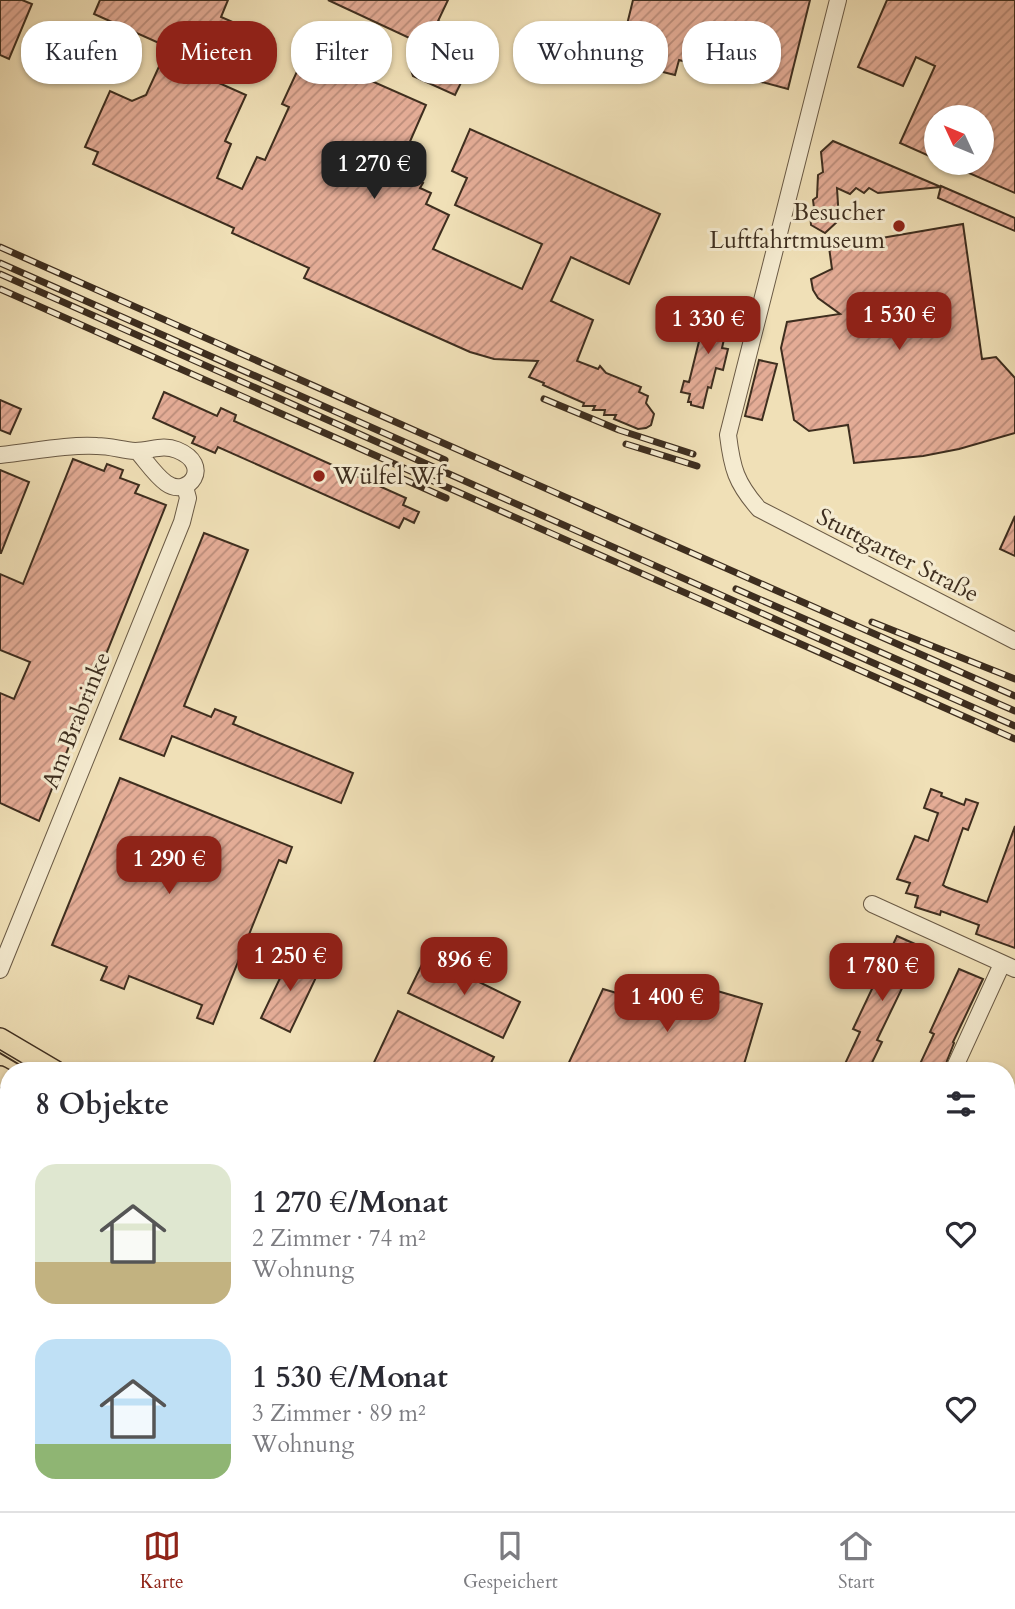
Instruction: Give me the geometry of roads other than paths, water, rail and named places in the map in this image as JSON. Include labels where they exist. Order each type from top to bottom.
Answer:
[{"type":"main road","points":[[0,1038],[41,1062]]},
{"type":"street","name":"Stuttgarter Straße","points":[[838,0],[728,435],[735,475],[744,492],[759,509],[1015,641]]},
{"type":"street","points":[[0,455],[96,446],[136,451],[166,484],[178,488],[184,486]]},
{"type":"street","name":"Am Brabrinke","points":[[0,970],[182,522],[188,498],[184,486],[194,478],[197,467],[187,454],[171,448],[160,446],[136,451]]},
{"type":"street","points":[[872,904],[1009,967],[958,1062]]},
{"type":"tram line","points":[[0,1053],[15,1062]]},
{"type":"railway","points":[[0,247],[1015,696]]},
{"type":"railway","points":[[0,263],[445,460]]},
{"type":"railway","points":[[0,274],[1015,726]]},
{"type":"railway","points":[[0,289],[1015,739]]},
{"type":"railway","points":[[544,399],[619,430],[693,454]]},
{"type":"railway","points":[[626,444],[697,466]]},
{"type":"railway","points":[[401,478],[446,498]]},
{"type":"railway","points":[[736,589],[1015,711]]},
{"type":"railway","points":[[872,622],[1015,679]]},
{"type":"place","name":"Besucher Luftfahrtmuseum","points":[[899,226]]},
{"type":"place","name":"Wülfel Wf","points":[[319,476]]}]
